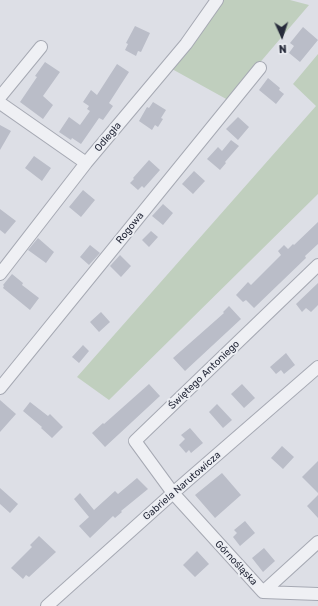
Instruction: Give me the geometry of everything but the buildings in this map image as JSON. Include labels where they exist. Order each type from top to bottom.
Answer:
[{"type":"street","name":"Odległa","points":[[0,274],[86,163],[186,44],[217,0]]},
{"type":"street","points":[[0,97],[41,47]]},
{"type":"street","name":"Rogowa","points":[[0,388],[260,68]]},
{"type":"street","points":[[0,104],[86,163]]},
{"type":"street","name":"Świętego Antoniego","points":[[173,493],[135,441],[318,265]]},
{"type":"street","name":"Gabriela Narutowicza","points":[[47,606],[173,493],[318,368]]},
{"type":"street","name":"Górnośląska","points":[[173,493],[263,592],[318,594]]},
{"type":"street","points":[[263,592],[318,542]]},
{"type":"green space","points":[[223,0],[290,0],[309,5],[228,100],[172,69]]},
{"type":"green space","points":[[318,54],[318,194],[109,400],[77,377],[316,106],[293,84]]}]
